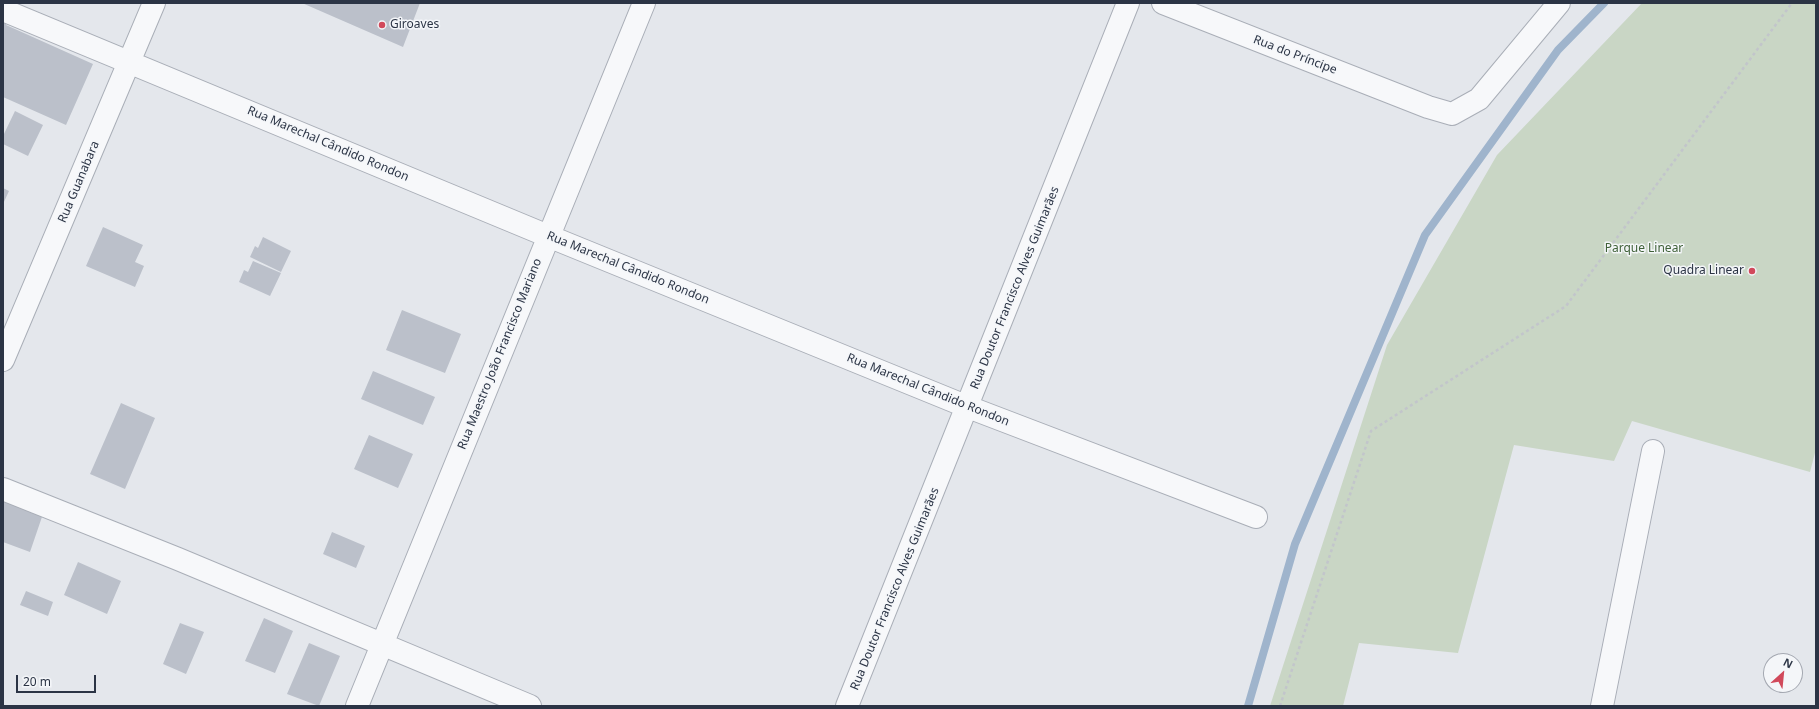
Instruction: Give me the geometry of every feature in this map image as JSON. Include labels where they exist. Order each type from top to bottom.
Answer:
[{"type":"street","name":"Rua Guanabara","points":[[3,360],[131,62],[154,3]]},
{"type":"street","name":"Rua Maestro João Francisco Mariano","points":[[357,706],[644,3]]},
{"type":"street","name":"Rua Doutor Francisco Alves Guimarães","points":[[847,706],[968,407],[1128,3]]},
{"type":"street","name":"Rua do Príncipe","points":[[1163,3],[1428,107],[1452,114],[1479,99],[1559,3]]},
{"type":"street","name":"Rua Marechal Cândido Rondon","points":[[3,10],[548,236],[968,407],[1256,517]]},
{"type":"street","points":[[1602,706],[1653,451]]},
{"type":"street","points":[[3,489],[383,643],[530,706]]},
{"type":"path","points":[[1280,706],[1371,431],[1566,306],[1792,3]]},
{"type":"green space","name":"Parque Linear","points":[[1642,3],[1816,3],[1816,449],[1810,472],[1632,421],[1614,461],[1514,445],[1458,653],[1359,643],[1343,706],[1270,706],[1387,345],[1497,155]]},
{"type":"building","name":"Giroaves","points":[[302,3],[420,3],[403,47]]},
{"type":"building","points":[[3,14],[10,17],[6,25],[93,64],[66,125],[3,97]]},
{"type":"building","points":[[15,111],[43,125],[28,156],[3,144],[3,136]]},
{"type":"building","points":[[3,188],[9,191],[3,204]]},
{"type":"building","points":[[103,227],[143,245],[135,262],[144,266],[135,287],[86,266]]},
{"type":"building","points":[[263,237],[291,251],[281,272],[250,257],[255,246],[258,248]]},
{"type":"building","points":[[253,261],[281,273],[270,296],[239,282],[244,270],[248,272]]},
{"type":"building","points":[[402,310],[461,334],[445,373],[386,350]]},
{"type":"building","points":[[373,371],[435,397],[423,425],[361,399]]},
{"type":"building","points":[[121,403],[155,418],[125,489],[90,474]]},
{"type":"building","points":[[369,435],[413,454],[398,488],[354,469]]},
{"type":"building","points":[[3,496],[44,511],[30,552],[3,542]]},
{"type":"building","points":[[332,532],[365,546],[356,568],[323,554]]},
{"type":"building","points":[[78,562],[121,581],[107,614],[64,595]]},
{"type":"building","points":[[26,591],[53,602],[48,616],[20,605]]},
{"type":"building","points":[[264,618],[293,631],[275,673],[245,661]]},
{"type":"building","points":[[180,623],[204,632],[186,674],[163,664]]},
{"type":"building","points":[[309,643],[340,656],[319,706],[287,694]]},
{"type":"waterway","points":[[1248,706],[1295,544],[1425,235],[1558,50],[1604,3]]},
{"type":"place","name":"Giroaves","points":[[382,25]]},
{"type":"place","name":"Quadra Linear","points":[[1752,271]]}]
